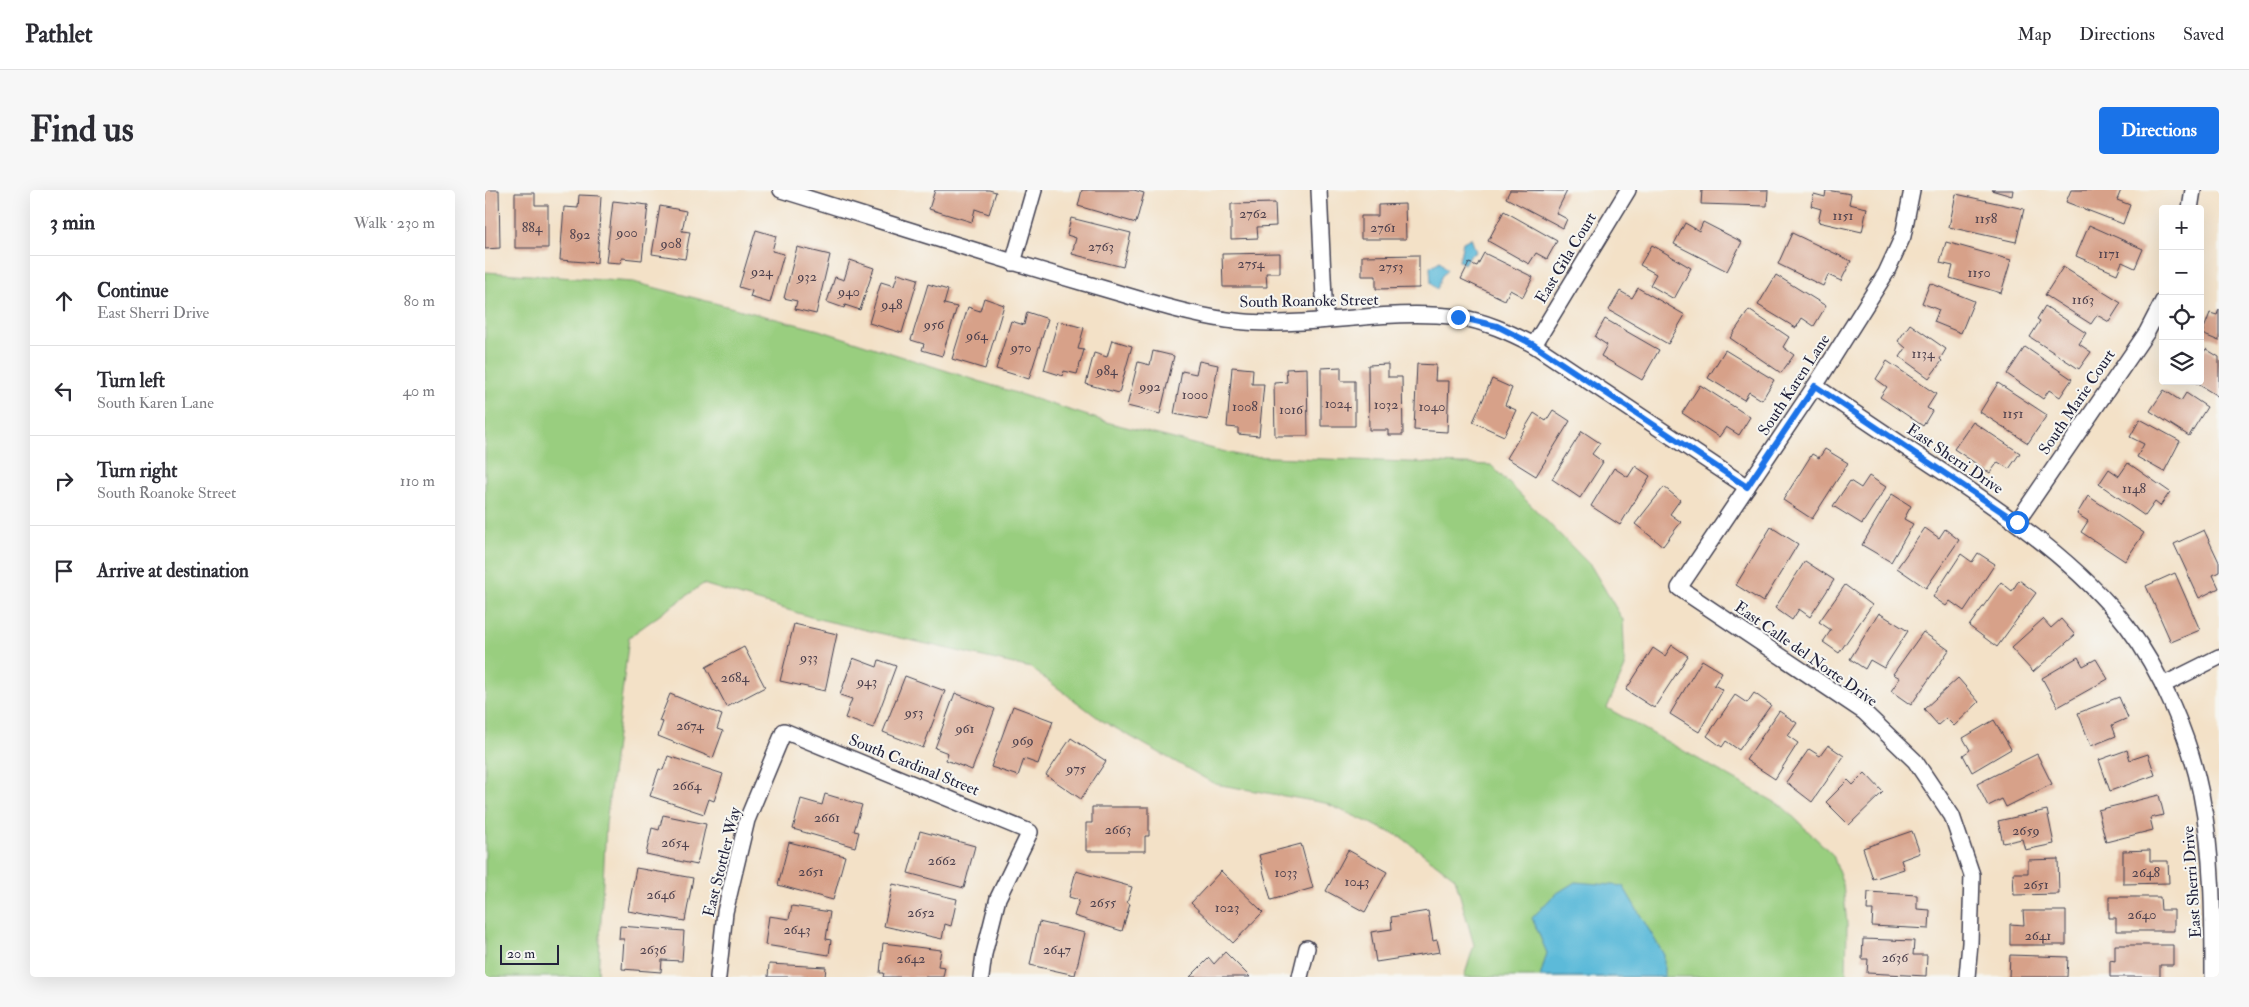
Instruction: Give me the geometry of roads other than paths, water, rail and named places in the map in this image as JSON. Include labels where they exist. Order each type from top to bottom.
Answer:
[{"type":"street","name":"South Roanoke Street","points":[[781,190],[1013,263],[1201,315],[1229,320],[1274,322],[1415,314],[1458,317],[1497,326],[1534,345],[1747,487]]},
{"type":"street","points":[[1013,263],[1034,190]]},
{"type":"street","points":[[1319,190],[1325,320]]},
{"type":"street","name":"East Gila Court","points":[[1534,345],[1627,190]]},
{"type":"street","name":"South Karen Lane","points":[[1679,588],[1815,386],[1886,273],[1903,236],[1912,190]]},
{"type":"street","points":[[2191,205],[2193,190]]},
{"type":"street","name":"South Marie Court","points":[[2017,522],[2147,332],[2159,309]]},
{"type":"street","name":"East Sherri Drive","points":[[1815,386],[2017,522],[2079,574],[2127,627],[2163,685],[2184,734],[2202,802],[2210,848],[2213,977]]},
{"type":"street","name":"East Calle del Norte Drive","points":[[1679,588],[1864,712],[1915,761],[1952,816],[1972,875],[1967,977]]},
{"type":"street","points":[[2163,685],[2219,657]]},
{"type":"street","name":"South Cardinal Street","points":[[784,731],[1030,832],[998,898],[984,954],[981,977]]},
{"type":"street","name":"East Stottler Way","points":[[718,977],[725,912],[747,820],[784,731]]},
{"type":"street","points":[[1300,977],[1307,948]]},
{"type":"water","points":[[1471,238],[1476,252],[1469,256],[1464,264],[1459,261],[1463,242]]},
{"type":"water","points":[[1440,261],[1447,270],[1441,277],[1437,289],[1431,284],[1430,267]]},
{"type":"water","points":[[1575,882],[1623,886],[1664,955],[1664,977],[1540,977],[1547,953],[1532,918],[1554,895]]}]
